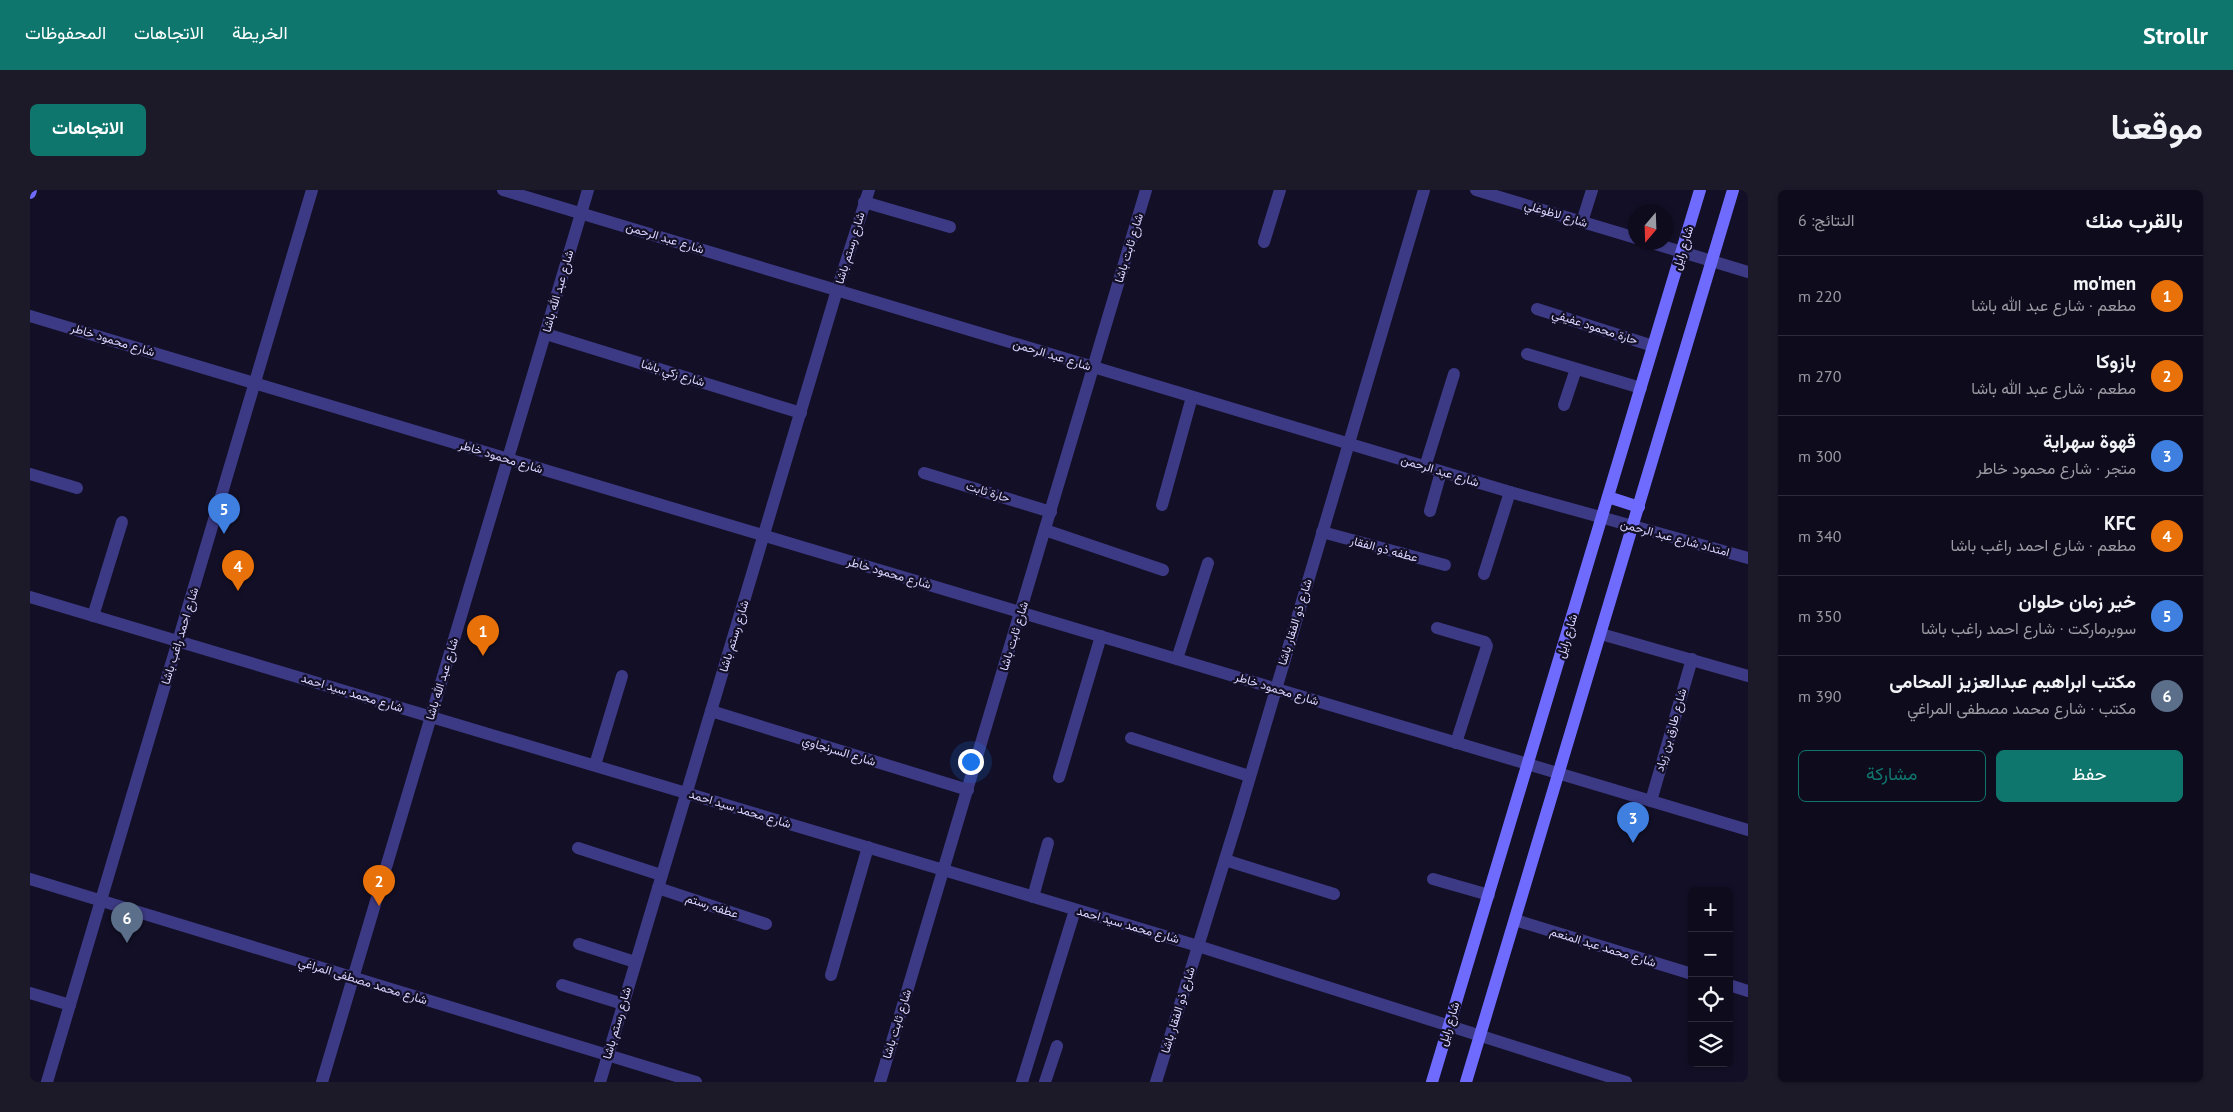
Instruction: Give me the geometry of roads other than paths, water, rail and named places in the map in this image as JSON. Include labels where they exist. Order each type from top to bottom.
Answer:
[{"type":"street","name":"شارع احمد راغب باشا","points":[[47,1082],[312,190]]},
{"type":"street","name":"شارع عبد الرحمن","points":[[503,190],[1441,472],[1602,518]]},
{"type":"street","name":"شارع عبد الله باشا","points":[[322,1082],[588,190]]},
{"type":"street","name":"شارع ثابت باشا","points":[[880,1082],[1146,190]]},
{"type":"street","points":[[1264,242],[1280,190]]},
{"type":"street","name":"شارع ذو الفقار باشا","points":[[1156,1082],[1225,860],[1424,190]]},
{"type":"street","name":"شارع لاظوغلي","points":[[1476,190],[1510,195],[1582,222],[1628,236]]},
{"type":"street","points":[[1582,222],[1592,190]]},
{"type":"street","name":"شارع رايل","points":[[1432,1082],[1700,190]]},
{"type":"street","points":[[1466,1082],[1733,190]]},
{"type":"street","points":[[867,196],[950,227]]},
{"type":"street","name":"شارع رستم باشا","points":[[600,1082],[837,290],[867,196]]},
{"type":"street","points":[[1673,249],[1748,272]]},
{"type":"street","name":"حارة محمود عفيفي","points":[[1537,309],[1654,346]]},
{"type":"street","name":"شارع محمود خاطر","points":[[30,316],[1748,830]]},
{"type":"street","name":"شارع زكي باشا","points":[[546,334],[800,413]]},
{"type":"street","points":[[1527,354],[1641,388]]},
{"type":"street","points":[[1564,405],[1576,368]]},
{"type":"street","points":[[1425,467],[1454,374]]},
{"type":"street","points":[[1162,505],[1192,397]]},
{"type":"street","points":[[1430,511],[1441,472]]},
{"type":"street","name":"حارة ثابت","points":[[924,473],[1051,512]]},
{"type":"street","points":[[30,474],[77,488]]},
{"type":"street","points":[[1484,574],[1510,492]]},
{"type":"street","points":[[1608,497],[1639,507]]},
{"type":"street","name":"امتداد شارع عبد الرحمن","points":[[1602,518],[1748,558]]},
{"type":"street","points":[[93,616],[122,522]]},
{"type":"street","points":[[1046,530],[1163,570]]},
{"type":"street","name":"عطفه ذو الفقار","points":[[1322,532],[1445,565]]},
{"type":"street","points":[[1177,659],[1208,563]]},
{"type":"street","name":"شارع محمد سيد احمد","points":[[30,597],[1198,946],[1480,1034],[1596,1077],[1626,1082]]},
{"type":"street","points":[[1437,628],[1485,642],[1487,646],[1456,743]]},
{"type":"street","points":[[1601,634],[1748,676]]},
{"type":"street","points":[[1059,777],[1101,636]]},
{"type":"street","name":"شارع طارق بن زياد","points":[[1651,801],[1692,660]]},
{"type":"street","points":[[596,765],[622,676]]},
{"type":"street","name":"شارع السرنجاوي","points":[[711,711],[968,790]]},
{"type":"street","points":[[1131,738],[1249,776]]},
{"type":"street","points":[[1033,897],[1048,842]]},
{"type":"street","points":[[831,975],[868,847]]},
{"type":"street","points":[[578,848],[661,875]]},
{"type":"street","points":[[1225,860],[1334,894]]},
{"type":"street","points":[[1433,878],[1489,895]]},
{"type":"street","name":"شارع محمد مصطفى المراغي","points":[[30,880],[696,1082]]},
{"type":"street","name":"عطفه رستم","points":[[658,888],[766,924]]},
{"type":"street","points":[[1022,1082],[1074,910]]},
{"type":"street","name":"شارع محمد عبد المنعم","points":[[1515,920],[1688,973]]},
{"type":"street","points":[[579,944],[635,962]]},
{"type":"street","points":[[562,985],[623,1004]]},
{"type":"street","points":[[1733,986],[1748,991]]},
{"type":"street","points":[[30,993],[70,1005]]},
{"type":"street","points":[[1045,1082],[1056,1046]]},
{"type":"place","name":"خير زمان حلوان","points":[[224,534]]},
{"type":"place","name":"KFC","points":[[238,591]]},
{"type":"place","name":"mo'men","points":[[483,656]]},
{"type":"place","name":"قهوة سهراية","points":[[1633,843]]},
{"type":"place","name":"بازوكا","points":[[379,906]]},
{"type":"place","name":"مكتب ابراهيم عبدالعزيز المحامى","points":[[127,943]]}]
